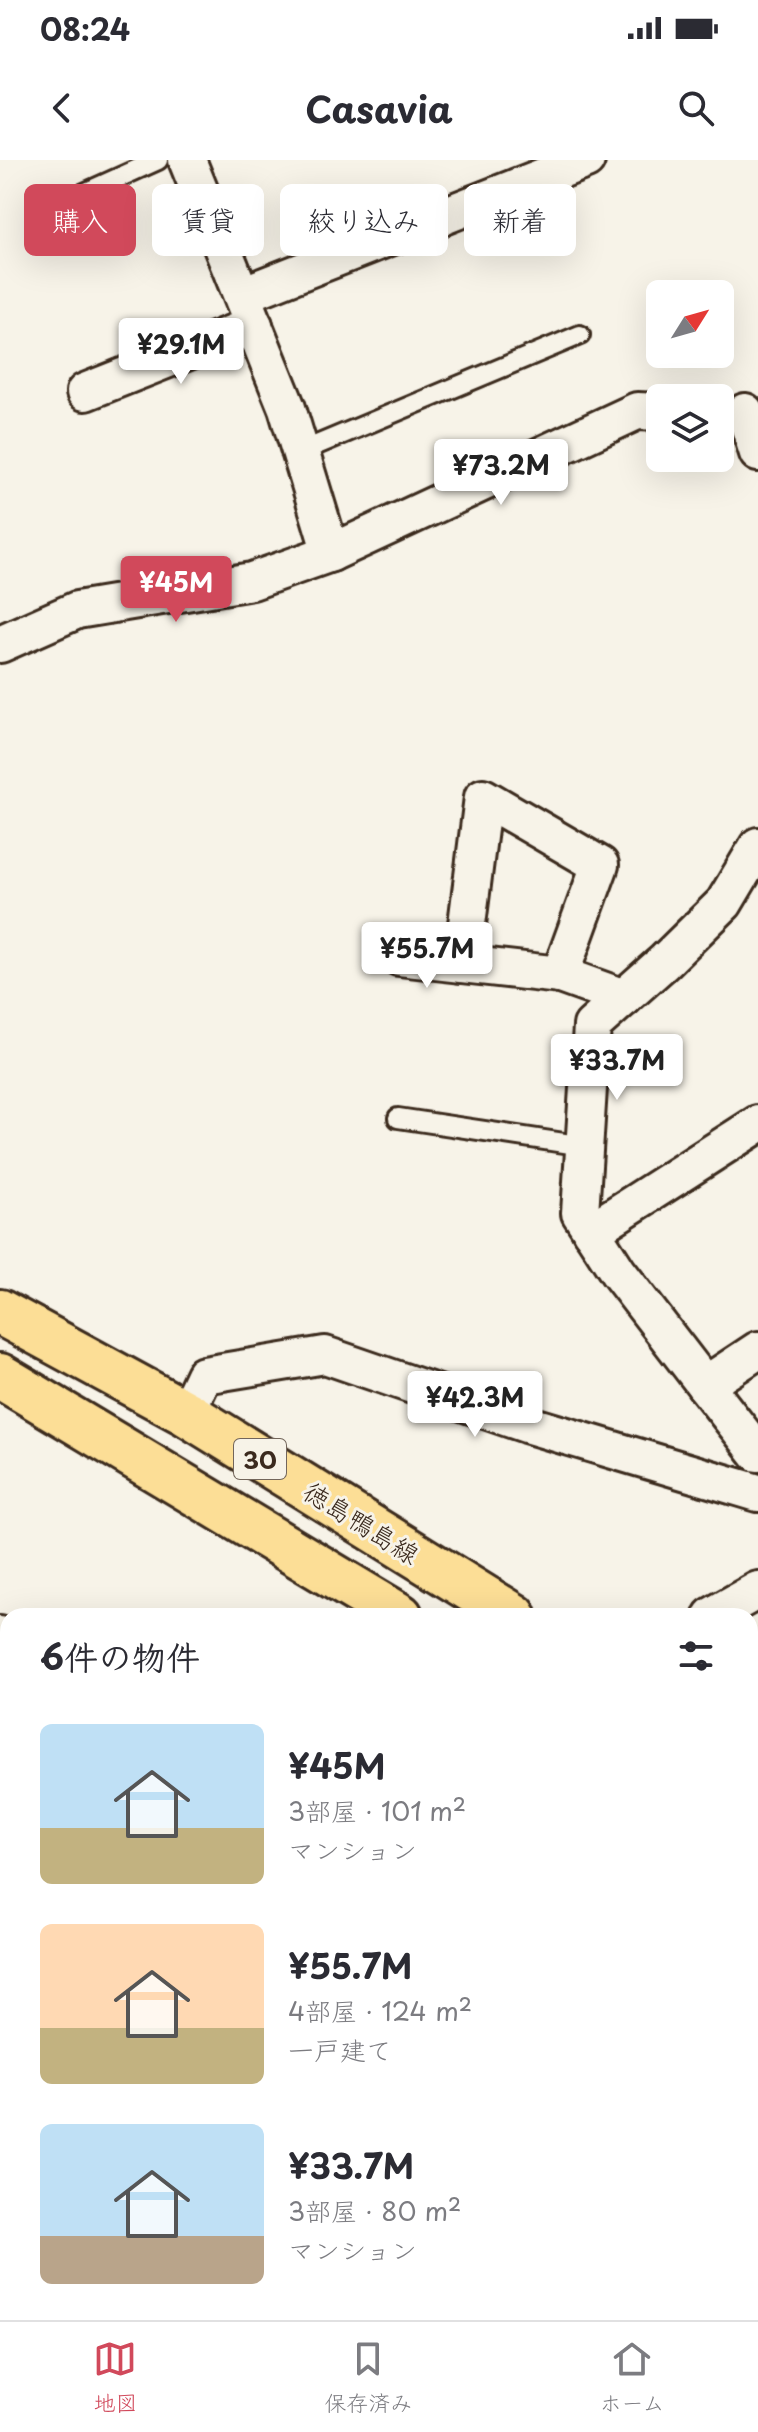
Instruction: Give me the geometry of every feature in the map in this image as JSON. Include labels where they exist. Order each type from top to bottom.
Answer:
[{"type":"main road","name":"徳島鴨島線","points":[[0,1312],[186,1413],[501,1608]]},
{"type":"main road","name":"30","points":[[0,1376],[387,1608]]},
{"type":"street","points":[[187,160],[287,408],[331,553]]},
{"type":"street","points":[[85,392],[248,310],[586,160]]},
{"type":"street","points":[[0,644],[77,610],[252,581],[331,553],[637,411],[646,411]]},
{"type":"street","points":[[741,411],[758,453]]},
{"type":"street","points":[[462,964],[483,797],[600,865],[560,975]]},
{"type":"street","points":[[758,846],[724,903],[592,1026],[580,1213],[618,1272],[758,1453]]},
{"type":"street","points":[[399,957],[560,975],[624,998]]},
{"type":"street","points":[[591,1231],[758,1124]]},
{"type":"street","points":[[705,1385],[758,1350]]},
{"type":"street","points":[[186,1413],[204,1375],[325,1355],[526,1424],[758,1493]]},
{"type":"street","points":[[726,1608],[758,1590]]},
{"type":"lane","points":[[105,184],[158,160]]},
{"type":"lane","points":[[300,452],[580,335]]},
{"type":"lane","points":[[398,1118],[584,1146]]}]
